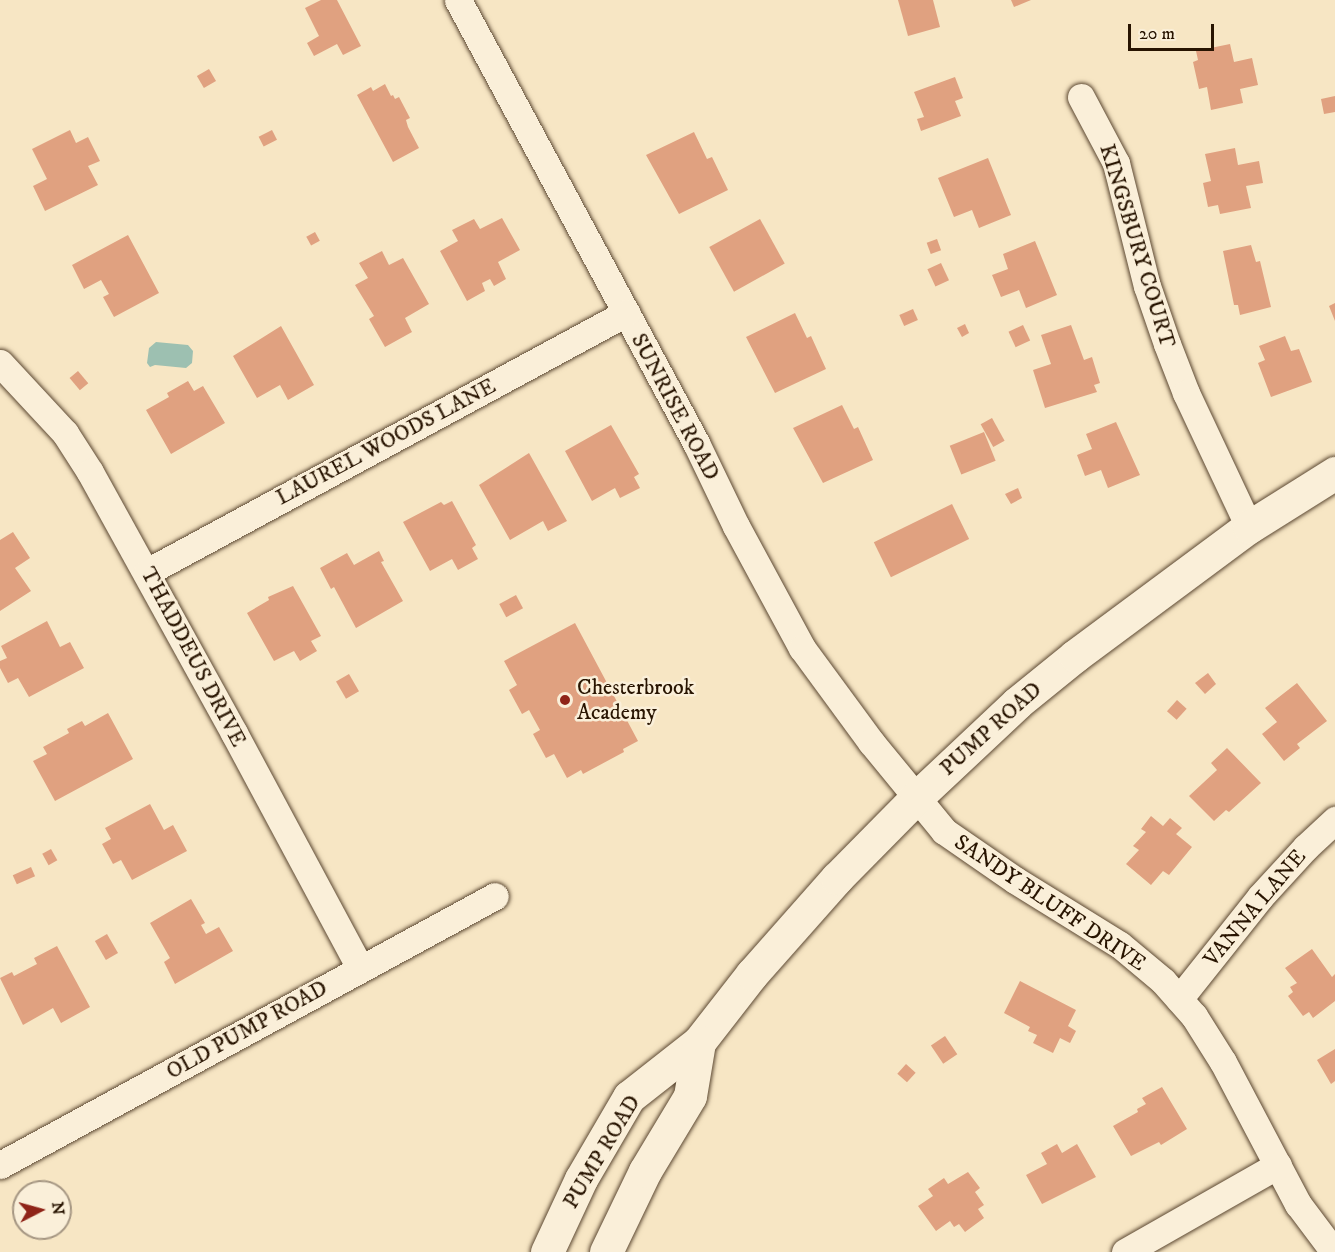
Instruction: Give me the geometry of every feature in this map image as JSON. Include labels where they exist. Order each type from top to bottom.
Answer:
[{"type":"main road","name":"PUMP ROAD","points":[[547,1252],[581,1179],[629,1097],[699,1042],[752,974],[837,878],[916,798],[1017,703],[1058,670],[1249,527],[1335,473]]},
{"type":"main road","name":"PUMP ROAD","points":[[606,1252],[645,1170],[690,1096],[699,1042]]},
{"type":"street","name":"SUNRISE ROAD","points":[[458,0],[802,648],[916,798]]},
{"type":"street","name":"KINGSBURY COURT","points":[[1081,97],[1116,163],[1147,286],[1186,393],[1249,527]]},
{"type":"street","name":"LAUREL WOODS LANE","points":[[147,572],[626,313]]},
{"type":"street","name":"THADDEUS DRIVE","points":[[0,363],[64,433],[90,472],[147,572],[360,968]]},
{"type":"street","name":"SANDY BLUFF DRIVE","points":[[916,798],[944,831],[1015,880],[1120,945],[1163,981],[1179,999],[1223,1062],[1298,1204],[1334,1252]]},
{"type":"street","name":"VANNA LANE","points":[[1179,999],[1260,897],[1306,847],[1335,820]]},
{"type":"street","name":"OLD PUMP ROAD","points":[[0,1165],[495,896]]},
{"type":"street","points":[[1125,1252],[1278,1165]]},
{"type":"shaded area","points":[[156,342],[188,345],[193,351],[192,363],[186,368],[155,365],[150,367],[147,363],[149,348]]},
{"type":"building","points":[[321,0],[337,0],[361,46],[343,55],[337,44],[314,56],[307,43],[319,36],[305,8]]},
{"type":"building","points":[[898,0],[933,0],[940,27],[908,36]]},
{"type":"building","points":[[1011,0],[1031,0],[1014,7]]},
{"type":"building","points":[[1230,44],[1234,62],[1252,58],[1258,85],[1240,89],[1243,103],[1211,110],[1207,87],[1199,89],[1193,62],[1198,60],[1196,51]]},
{"type":"building","points":[[209,69],[216,81],[204,88],[197,76]]},
{"type":"building","points":[[955,77],[963,98],[955,101],[961,116],[921,131],[917,119],[924,117],[914,92]]},
{"type":"building","points":[[385,84],[391,96],[393,95],[395,99],[399,97],[410,118],[406,120],[408,127],[419,148],[393,162],[357,95],[371,87],[373,91]]},
{"type":"building","points":[[1335,96],[1335,112],[1324,114],[1321,99]]},
{"type":"building","points":[[70,130],[76,143],[88,137],[100,161],[88,166],[98,185],[45,211],[33,186],[47,179],[32,149]]},
{"type":"building","points":[[272,130],[277,140],[264,147],[259,137]]},
{"type":"building","points":[[694,132],[707,159],[712,157],[728,190],[679,214],[646,155]]},
{"type":"building","points":[[1235,148],[1238,165],[1259,161],[1263,183],[1246,186],[1251,208],[1220,214],[1218,205],[1208,207],[1203,183],[1211,181],[1205,154]]},
{"type":"building","points":[[988,158],[1011,215],[979,228],[972,210],[954,217],[938,178]]},
{"type":"building","points":[[502,218],[520,250],[498,262],[506,279],[494,286],[490,279],[482,283],[485,291],[467,301],[440,251],[458,241],[452,230],[474,219],[480,229]]},
{"type":"building","points":[[760,219],[785,264],[734,292],[709,247]]},
{"type":"building","points":[[315,232],[320,241],[311,246],[306,237]]},
{"type":"building","points":[[128,235],[159,293],[114,317],[103,297],[109,294],[101,280],[84,289],[72,265]]},
{"type":"building","points":[[937,239],[941,250],[931,254],[927,243]]},
{"type":"building","points":[[1035,241],[1057,295],[1026,308],[1019,290],[1001,297],[992,275],[1008,269],[1003,254]]},
{"type":"building","points":[[1251,245],[1256,262],[1260,261],[1271,307],[1240,315],[1238,305],[1234,305],[1223,251]]},
{"type":"building","points":[[382,251],[389,265],[403,258],[429,304],[405,318],[412,332],[385,347],[369,319],[374,316],[355,285],[368,278],[359,263]]},
{"type":"building","points":[[941,263],[949,280],[935,287],[927,269]]},
{"type":"building","points":[[1335,303],[1335,321],[1329,306]]},
{"type":"building","points":[[913,309],[918,320],[904,326],[899,315]]},
{"type":"building","points":[[795,313],[807,338],[811,336],[826,369],[775,393],[746,337]]},
{"type":"building","points":[[965,324],[969,333],[962,337],[957,328]]},
{"type":"building","points":[[1023,325],[1030,340],[1016,347],[1008,332]]},
{"type":"building","points":[[1071,325],[1084,360],[1092,357],[1100,383],[1094,385],[1097,392],[1045,408],[1033,370],[1051,364],[1041,335]]},
{"type":"building","points":[[281,326],[314,385],[288,400],[280,385],[257,398],[233,356]]},
{"type":"building","points":[[1285,336],[1291,351],[1299,349],[1312,382],[1271,397],[1258,363],[1265,360],[1259,346]]},
{"type":"building","points":[[78,371],[88,383],[80,390],[70,378]]},
{"type":"building","points":[[188,381],[194,391],[203,386],[225,423],[171,454],[146,410],[169,397],[167,393]]},
{"type":"building","points":[[842,405],[854,429],[858,427],[873,460],[823,483],[793,428]]},
{"type":"building","points":[[992,418],[1005,441],[993,447],[981,424]]},
{"type":"building","points":[[1116,422],[1140,475],[1108,488],[1101,470],[1085,476],[1077,455],[1092,449],[1086,434]]},
{"type":"building","points":[[611,425],[639,474],[634,477],[640,488],[620,498],[615,488],[592,501],[565,451]]},
{"type":"building","points":[[984,432],[996,461],[961,475],[950,446]]},
{"type":"building","points":[[529,453],[567,521],[548,531],[543,521],[510,540],[479,485]]},
{"type":"building","points":[[1018,488],[1022,498],[1011,504],[1005,494]]},
{"type":"building","points":[[452,501],[476,545],[472,548],[478,559],[458,570],[452,559],[430,571],[403,522],[441,502],[444,505]]},
{"type":"building","points":[[952,504],[969,539],[891,577],[874,542]]},
{"type":"building","points":[[13,532],[30,558],[15,568],[31,591],[0,611],[0,540]]},
{"type":"building","points":[[379,551],[384,561],[381,562],[403,601],[356,628],[334,587],[331,589],[320,568],[347,553],[354,565]]},
{"type":"building","points":[[293,586],[321,636],[311,641],[317,651],[300,661],[294,651],[274,661],[247,613],[269,600],[268,597]]},
{"type":"building","points":[[516,595],[523,608],[506,617],[499,604]]},
{"type":"building","points":[[47,621],[60,647],[70,642],[84,668],[29,697],[18,678],[8,683],[0,668],[0,661],[7,658],[1,646]]},
{"type":"building","name":"Chesterbrook Academy","points":[[575,623],[638,741],[623,749],[624,752],[583,774],[581,770],[567,778],[554,754],[546,758],[533,734],[540,730],[529,710],[522,714],[509,690],[517,685],[504,661]]},
{"type":"building","points":[[1208,673],[1216,684],[1205,694],[1195,683]]},
{"type":"building","points":[[349,674],[359,691],[346,699],[336,682]]},
{"type":"building","points":[[1297,683],[1327,721],[1297,744],[1300,748],[1284,761],[1262,734],[1277,722],[1265,708]]},
{"type":"building","points":[[1177,700],[1187,709],[1177,720],[1167,711]]},
{"type":"building","points":[[108,713],[133,759],[55,801],[33,761],[47,754],[43,747],[69,733],[67,729],[82,721],[85,726]]},
{"type":"building","points":[[1227,748],[1261,783],[1229,812],[1226,810],[1214,821],[1189,796],[1217,770],[1211,763]]},
{"type":"building","points":[[150,804],[164,830],[173,825],[187,851],[132,880],[121,860],[113,864],[102,844],[111,839],[105,828]]},
{"type":"building","points":[[1151,816],[1163,826],[1170,818],[1182,828],[1176,834],[1192,847],[1169,875],[1163,871],[1151,885],[1126,864],[1139,850],[1133,846],[1146,832],[1141,829]]},
{"type":"building","points":[[51,849],[57,860],[49,865],[42,854]]},
{"type":"building","points":[[31,867],[35,876],[17,884],[13,875]]},
{"type":"building","points":[[191,899],[205,923],[201,925],[206,934],[219,927],[233,951],[175,984],[164,962],[170,958],[150,923]]},
{"type":"building","points":[[107,934],[118,953],[106,960],[95,941]]},
{"type":"building","points":[[57,946],[90,1007],[61,1023],[53,1008],[23,1025],[0,978],[12,972],[14,976],[37,964],[34,958]]},
{"type":"building","points":[[1312,949],[1332,977],[1335,974],[1335,1001],[1313,1018],[1309,1012],[1303,1016],[1288,996],[1293,992],[1290,987],[1297,983],[1285,968]]},
{"type":"building","points":[[1020,981],[1076,1010],[1068,1026],[1076,1031],[1070,1043],[1060,1038],[1053,1053],[1033,1043],[1037,1035],[1028,1031],[1030,1027],[1004,1013]]},
{"type":"building","points":[[945,1036],[957,1054],[943,1064],[931,1046]]},
{"type":"building","points":[[1335,1049],[1335,1081],[1331,1084],[1317,1060]]},
{"type":"building","points":[[906,1064],[916,1073],[907,1082],[897,1074]]},
{"type":"building","points":[[1162,1087],[1187,1129],[1161,1145],[1159,1142],[1131,1156],[1113,1126],[1138,1112],[1137,1109],[1146,1104],[1142,1098]]},
{"type":"building","points":[[1057,1144],[1062,1153],[1077,1144],[1096,1177],[1042,1204],[1026,1175],[1047,1164],[1041,1153]]},
{"type":"building","points":[[968,1172],[980,1188],[975,1192],[984,1205],[978,1209],[984,1218],[965,1232],[959,1224],[954,1227],[950,1221],[936,1231],[918,1206],[933,1196],[928,1189],[944,1178],[948,1184]]},
{"type":"place","name":"Chesterbrook Academy","points":[[565,700]]}]
